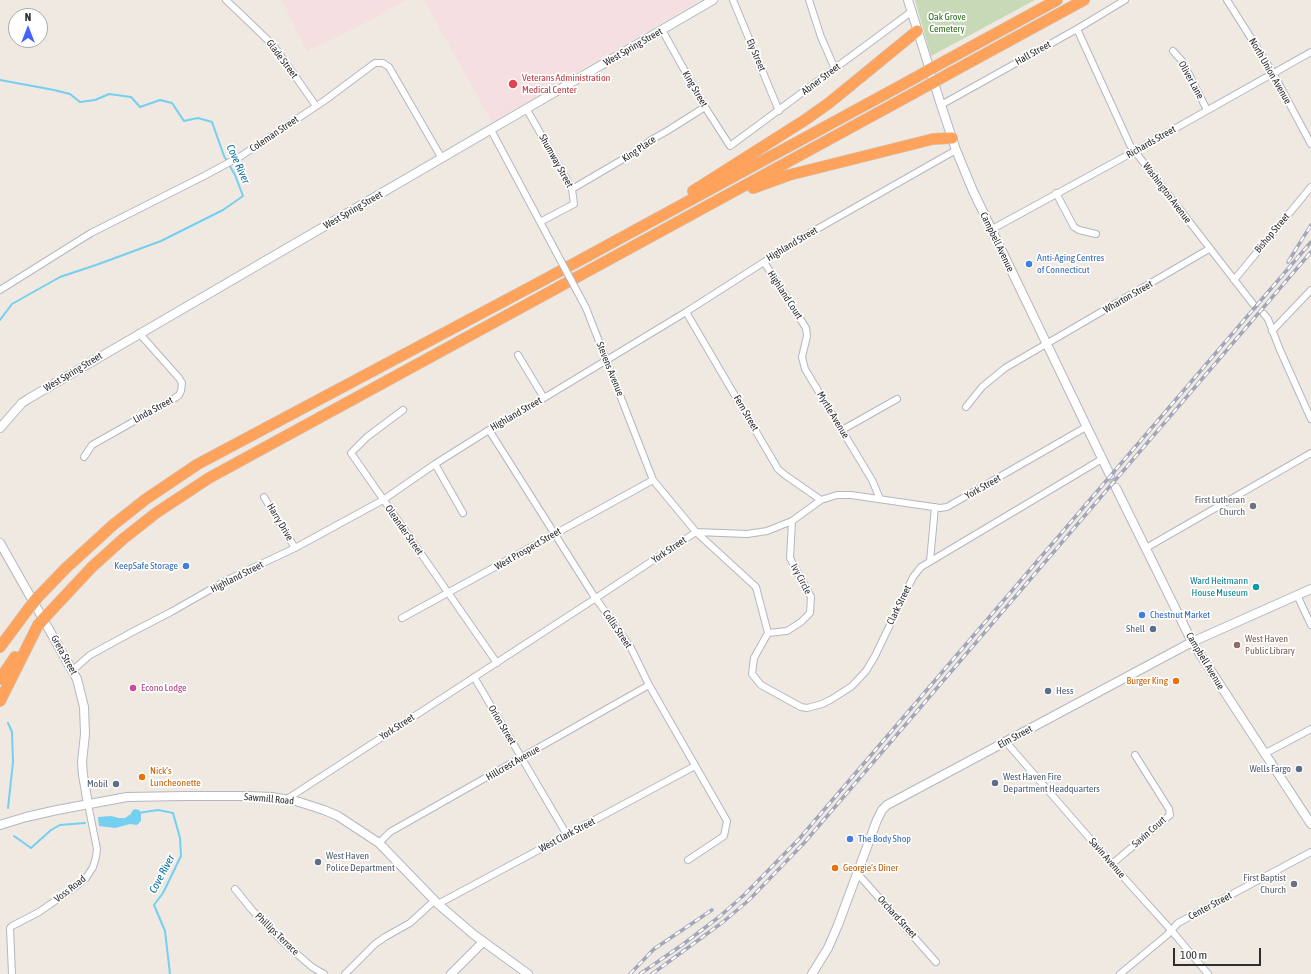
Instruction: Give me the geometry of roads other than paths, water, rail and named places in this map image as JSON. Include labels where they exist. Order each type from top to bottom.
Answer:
[{"type":"highway","points":[[0,647],[38,597],[66,568],[113,525],[146,499],[198,464],[596,251],[1057,0]]},
{"type":"highway","points":[[0,679],[38,625],[92,567],[123,539],[156,513],[197,485],[1084,0]]},
{"type":"highway","points":[[596,251],[805,120],[829,103],[917,31]]},
{"type":"highway","points":[[656,233],[768,182],[933,139],[952,138]]},
{"type":"highway","points":[[0,701],[38,625]]},
{"type":"main road","name":"West Spring Street","points":[[0,428],[22,403],[28,399],[139,333],[355,209],[441,157],[491,130],[526,108],[713,0]]},
{"type":"main road","name":"Campbell Avenue","points":[[908,0],[940,105],[973,191],[1110,475]]},
{"type":"main road","name":"Campbell Avenue","points":[[1116,488],[1192,642],[1311,824]]},
{"type":"main road","name":"Greta Street","points":[[0,543],[77,679],[84,707],[85,734],[82,762],[88,804]]},
{"type":"main road","name":"Elm Street","points":[[812,974],[828,948],[836,931],[877,820],[882,810],[887,805],[1192,642],[1311,589]]},
{"type":"main road","name":"Sawmill Road","points":[[0,825],[26,817],[127,797],[249,796],[287,799],[313,806],[338,816],[380,843],[436,902],[483,942],[528,974]]},
{"type":"main road","points":[[451,974],[483,942]]},
{"type":"street","name":"Glade Street","points":[[226,0],[274,46],[316,106]]},
{"type":"street","name":"Ely Street","points":[[733,0],[779,111]]},
{"type":"street","points":[[809,0],[820,37],[834,69]]},
{"type":"street","name":"Hall Street","points":[[940,105],[1077,29],[1125,0]]},
{"type":"street","name":"North Union Avenue","points":[[1227,0],[1273,73],[1311,144]]},
{"type":"street","name":"Abner Street","points":[[730,146],[912,12]]},
{"type":"street","name":"Washington Avenue","points":[[1077,29],[1130,145],[1252,304]]},
{"type":"street","name":"King Street","points":[[662,30],[705,107],[730,146]]},
{"type":"street","name":"Oliver Lane","points":[[1173,51],[1183,62],[1207,110]]},
{"type":"street","name":"Richards Street","points":[[990,229],[1135,152],[1311,52]]},
{"type":"street","name":"Coleman Street","points":[[0,290],[91,233],[241,156],[324,101],[372,65],[379,62],[382,62],[389,67],[441,157]]},
{"type":"street","name":"King Place","points":[[572,189],[638,151],[651,140],[705,107]]},
{"type":"street","name":"Shumway Street","points":[[526,108],[572,189],[574,204],[540,222]]},
{"type":"street","name":"Stevens Avenue","points":[[491,130],[586,308],[653,480],[696,532],[756,587],[768,633]]},
{"type":"street","name":"Highland Street","points":[[73,670],[90,655],[227,580],[295,548],[383,500],[435,464],[489,430],[686,312],[803,237],[956,150]]},
{"type":"street","name":"Bishop Street","points":[[1234,280],[1311,187]]},
{"type":"street","points":[[1056,193],[1074,227],[1079,230],[1096,234]]},
{"type":"street","name":"Wharton Street","points":[[966,407],[982,386],[1005,368],[1209,249]]},
{"type":"street","name":"Highland Court","points":[[764,262],[806,328]]},
{"type":"street","points":[[1272,331],[1311,290]]},
{"type":"street","name":"Fern Street","points":[[686,312],[778,469],[821,500]]},
{"type":"street","points":[[1264,314],[1268,319],[1311,419]]},
{"type":"street","name":"Myrtle Avenue","points":[[806,328],[807,334],[803,353],[804,365],[872,480],[880,499]]},
{"type":"street","name":"Linda Street","points":[[84,457],[92,445],[175,398],[181,391],[182,383],[179,378],[139,333]]},
{"type":"street","points":[[518,355],[544,398]]},
{"type":"street","points":[[842,430],[897,399]]},
{"type":"street","name":"Oleander Street","points":[[403,410],[367,437],[351,453],[497,662]]},
{"type":"street","name":"York Street","points":[[287,799],[696,532],[737,534],[768,531],[792,521],[821,500],[845,494],[944,508],[951,506],[1086,427]]},
{"type":"street","name":"Collis Street","points":[[489,430],[596,598],[631,648],[650,685],[727,821],[724,836],[688,860]]},
{"type":"street","points":[[1146,548],[1311,453]]},
{"type":"street","name":"Clark Street","points":[[768,633],[754,658],[752,674],[761,685],[801,707],[807,708],[832,700],[852,686],[866,671],[875,656],[913,577],[921,567],[1102,459]]},
{"type":"street","points":[[435,464],[463,513]]},
{"type":"street","name":"West Prospect Street","points":[[402,618],[653,480]]},
{"type":"street","name":"Harry Drive","points":[[264,497],[295,548]]},
{"type":"street","points":[[930,561],[935,507]]},
{"type":"street","name":"Ivy Circle","points":[[768,633],[787,631],[801,622],[810,612],[811,597],[790,558],[792,521]]},
{"type":"street","points":[[1297,595],[1311,625]]},
{"type":"street","name":"Orion Street","points":[[474,677],[567,835]]},
{"type":"street","name":"Hillcrest Avenue","points":[[380,843],[390,832],[650,685]]},
{"type":"street","points":[[1264,754],[1311,729]]},
{"type":"street","name":"Savin Avenue","points":[[1006,742],[1112,864],[1172,930],[1208,974]]},
{"type":"street","name":"Savin Court","points":[[1112,864],[1170,815],[1170,809],[1135,755]]},
{"type":"street","name":"West Clark Street","points":[[436,902],[567,835],[696,766]]},
{"type":"street","name":"Voss Road","points":[[12,974],[10,928],[39,912],[75,887],[86,878],[91,871],[95,862],[97,849],[88,804]]},
{"type":"street","name":"Center Street","points":[[1120,974],[1167,935],[1178,923],[1311,852]]},
{"type":"street","name":"Orchard Street","points":[[857,873],[936,962]]},
{"type":"street","name":"Phillips Terrace","points":[[235,889],[252,910],[282,941],[312,968],[324,974]]},
{"type":"street","points":[[345,974],[375,944],[410,923],[436,902]]},
{"type":"water","points":[[135,809],[139,810],[141,814],[141,821],[137,825],[130,824],[115,828],[99,826],[98,817],[111,816],[125,818]]},
{"type":"waterway","name":"Cove River","points":[[0,80],[70,94],[80,102],[95,100],[109,94],[131,97],[140,107],[160,100],[172,103],[184,121],[198,118],[212,122],[224,156],[235,175],[243,196],[223,210],[161,241],[60,277],[12,304],[0,320]]},
{"type":"waterway","name":"Cove River","points":[[8,723],[12,732],[13,762],[8,808]]},
{"type":"waterway","name":"Cove River","points":[[138,813],[158,810],[173,813],[180,838],[181,856],[163,893],[154,905],[165,931],[170,974]]},
{"type":"waterway","name":"Cove River","points":[[14,836],[31,848],[51,830],[60,825],[85,823]]},
{"type":"tunnel","points":[[1253,304],[1264,314]]},
{"type":"tunnel","points":[[1110,475],[1116,488]]},
{"type":"railway","points":[[1288,262],[1311,225]]},
{"type":"railway","points":[[640,974],[719,917],[744,895],[799,839],[1311,242]]},
{"type":"railway","points":[[652,974],[723,922],[749,900],[804,843],[1311,252]]},
{"type":"railway","points":[[630,974],[654,949],[712,910]]},
{"type":"place","name":"Veterans Administration Medical Center","points":[[513,84]]},
{"type":"place","name":"Anti-Aging Centres of Connecticut","points":[[1029,264]]},
{"type":"place","name":"First Lutheran Church","points":[[1253,506]]},
{"type":"place","name":"KeepSafe Storage","points":[[186,566]]},
{"type":"place","name":"Ward Heitmann House Museum","points":[[1256,587]]},
{"type":"place","name":"Chestnut Market","points":[[1142,615]]},
{"type":"place","name":"Shell","points":[[1153,629]]},
{"type":"place","name":"West Haven Public Library","points":[[1237,645]]},
{"type":"place","name":"Burger King","points":[[1176,681]]},
{"type":"place","name":"Econo Lodge","points":[[133,688]]},
{"type":"place","name":"Hess","points":[[1048,691]]},
{"type":"place","name":"Wells Fargo","points":[[1299,769]]},
{"type":"place","name":"Nick’s Luncheonette","points":[[142,777]]},
{"type":"place","name":"West Haven Fire Department Headquarters","points":[[995,783]]},
{"type":"place","name":"Mobil","points":[[116,784]]},
{"type":"place","name":"The Body Shop","points":[[850,839]]},
{"type":"place","name":"West Haven Police Department","points":[[318,862]]},
{"type":"place","name":"Georgie’s Diner","points":[[835,868]]},
{"type":"place","name":"First Baptist Church","points":[[1294,884]]},
{"type":"park label","name":"Oak Grove Cemetery","points":[[947,22]]}]
